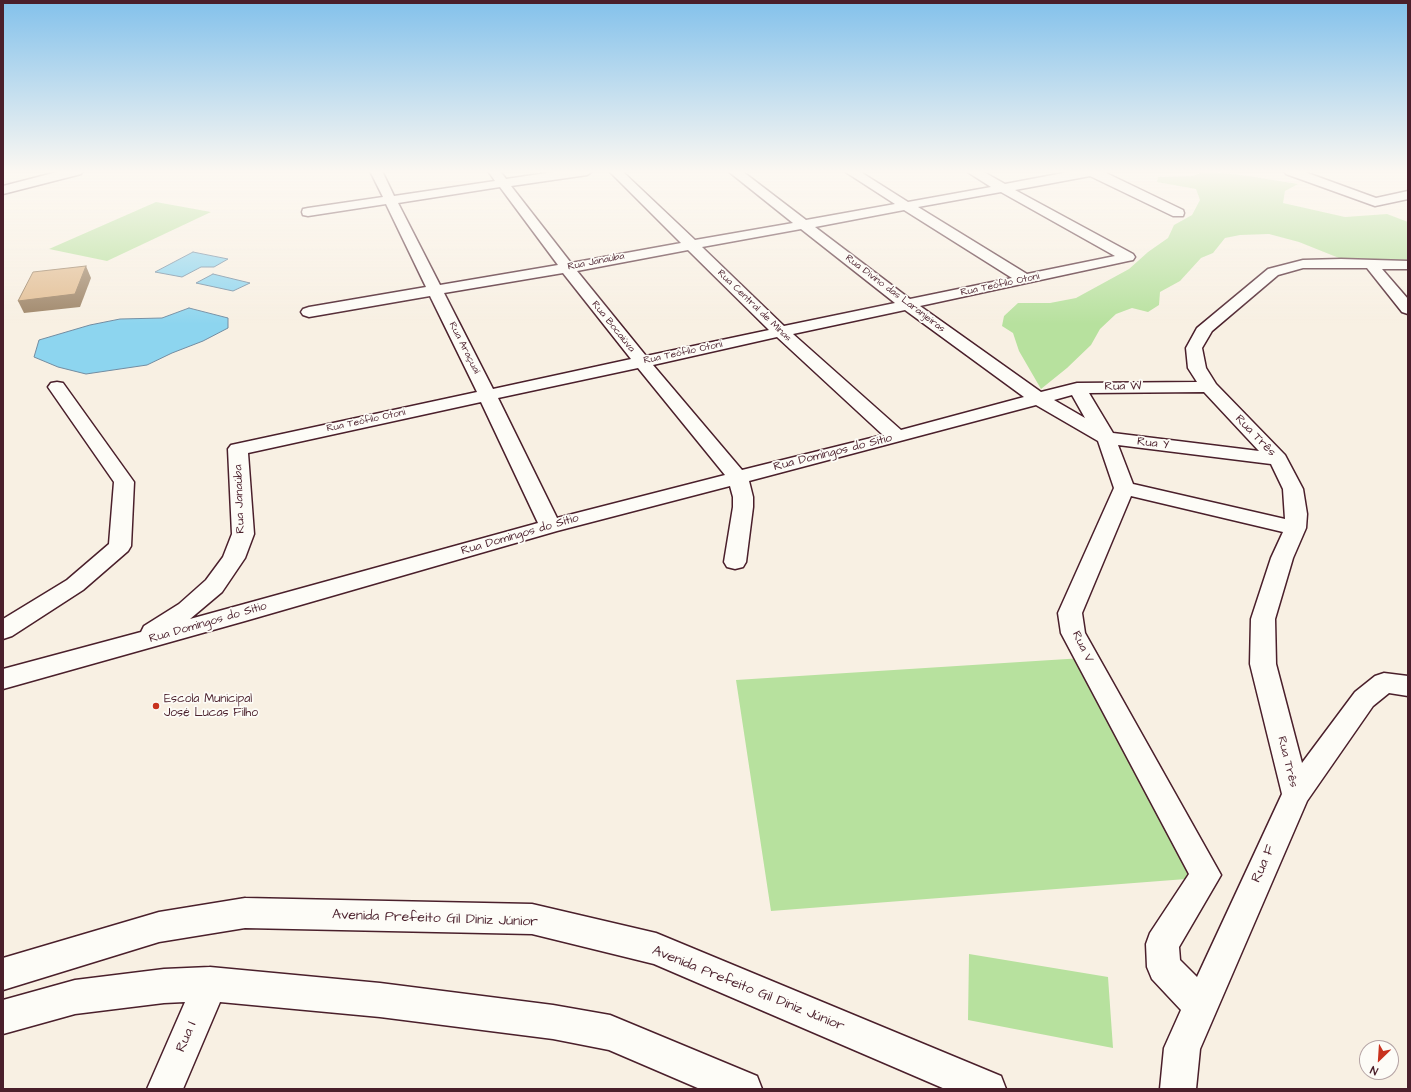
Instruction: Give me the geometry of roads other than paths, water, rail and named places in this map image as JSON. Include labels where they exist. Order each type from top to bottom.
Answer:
[{"type":"street","name":"Rua Araçuaí","points":[[401,222],[488,395],[550,526]]},
{"type":"street","name":"Rua Bocaiúva","points":[[532,222],[642,362],[738,478]]},
{"type":"street","name":"Rua Central de Minas","points":[[667,222],[781,332],[897,437]]},
{"type":"street","name":"Rua Divino das Laranjeiras","points":[[801,222],[908,305],[1039,399]]},
{"type":"street","name":"Rua Janaúba","points":[[309,312],[567,268],[815,222]]},
{"type":"street","points":[[931,222],[1026,280]]},
{"type":"street","name":"Rua Teófilo Otoni","points":[[238,449],[1128,257],[1065,222]]},
{"type":"street","name":"Rua Três","points":[[1296,794],[1263,664],[1263,619],[1282,558],[1295,528],[1296,514],[1293,488],[1278,459],[1209,387],[1197,368],[1194,348],[1206,328],[1273,272],[1303,264],[1408,265]]},
{"type":"street","points":[[1371,264],[1408,309]]},
{"type":"street","points":[[3,630],[75,585],[120,546],[124,482],[57,387]]},
{"type":"street","name":"Rua W","points":[[1039,399],[1077,388],[1209,387]]},
{"type":"street","points":[[1077,388],[1106,438],[1124,488],[1295,528]]},
{"type":"street","name":"Rua Domingos do Sítio","points":[[3,680],[550,526],[1039,399]]},
{"type":"street","name":"Rua Y","points":[[1039,399],[1106,438],[1278,459]]},
{"type":"street","name":"Rua Janaúba","points":[[134,644],[186,610],[214,586],[234,558],[243,534],[238,449]]},
{"type":"street","points":[[735,562],[743,507],[743,497],[738,478]]},
{"type":"street","name":"Rua V","points":[[1124,488],[1070,613],[1073,633],[1206,875],[1162,944],[1164,967],[1201,1006]]},
{"type":"street","name":"Rua F","points":[[1178,1089],[1182,1048],[1296,794],[1364,700],[1384,683],[1408,686]]},
{"type":"street","name":"Avenida Prefeito Gil Diniz Júnior","points":[[3,974],[160,926],[246,913],[532,919],[656,949],[988,1089]]},
{"type":"street","points":[[3,1017],[75,997],[164,986],[210,984],[380,1000],[553,1022],[610,1033],[744,1089]]},
{"type":"street","name":"Rua I","points":[[165,1089],[210,984]]},
{"type":"water","points":[[193,252],[228,259],[214,267],[201,267],[182,277],[155,272]]},
{"type":"water","points":[[213,274],[250,283],[233,291],[196,283]]},
{"type":"water","points":[[189,308],[228,318],[228,328],[203,341],[147,365],[86,374],[58,367],[34,357],[39,340],[90,325],[120,319],[162,318]]},
{"type":"place","name":"Escola Municipal José Lucas Filho","points":[[156,706]]}]
